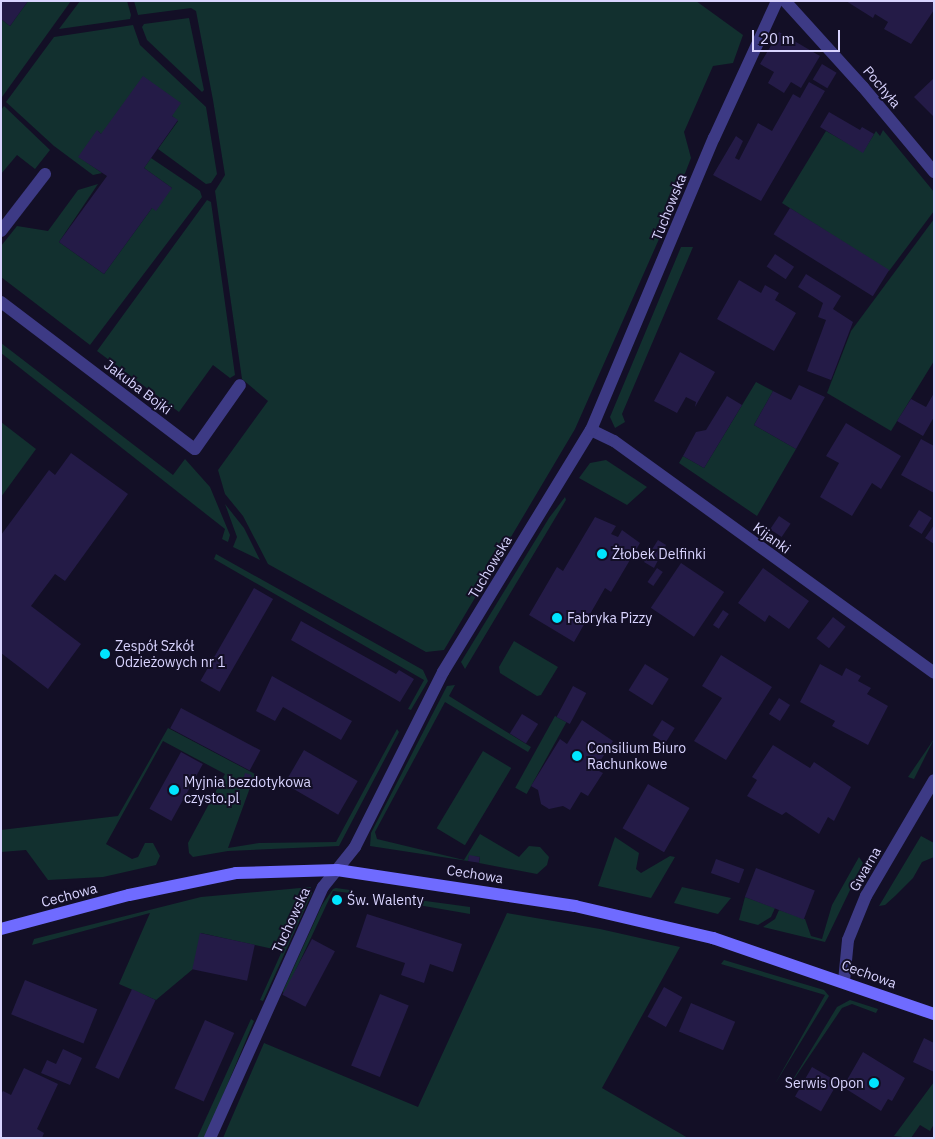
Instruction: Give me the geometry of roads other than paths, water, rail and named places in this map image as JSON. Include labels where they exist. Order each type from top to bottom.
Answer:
[{"type":"street","name":"Tuchowska","points":[[210,1138],[323,887],[355,847],[444,672],[591,430],[708,153],[777,1]]},
{"type":"street","name":"Pochyła","points":[[785,1],[863,87],[934,172]]},
{"type":"street","points":[[1,231],[45,174]]},
{"type":"street","name":"Jakuba Bojki","points":[[1,302],[195,449],[240,385]]},
{"type":"street","name":"Kijanki","points":[[591,430],[614,441],[934,673]]},
{"type":"street","name":"Gwarna","points":[[844,981],[848,940],[866,896],[934,780]]},
{"type":"street","name":"Cechowa","points":[[1,929],[129,895],[236,872],[337,870],[575,906],[713,938],[844,981],[934,1014]]},
{"type":"place","name":"Żłobek Delfinki","points":[[602,554]]},
{"type":"place","name":"Fabryka Pizzy","points":[[557,618]]},
{"type":"place","name":"Zespół Szkół Odzieżowych nr 1","points":[[105,654]]},
{"type":"place","name":"Consilium Biuro Rachunkowe","points":[[577,756]]},
{"type":"place","name":"Myjnia bezdotykowa czysto.pl","points":[[174,790]]},
{"type":"place","name":"Św. Walenty","points":[[337,900]]},
{"type":"place","name":"Serwis Opon","points":[[874,1083]]}]
